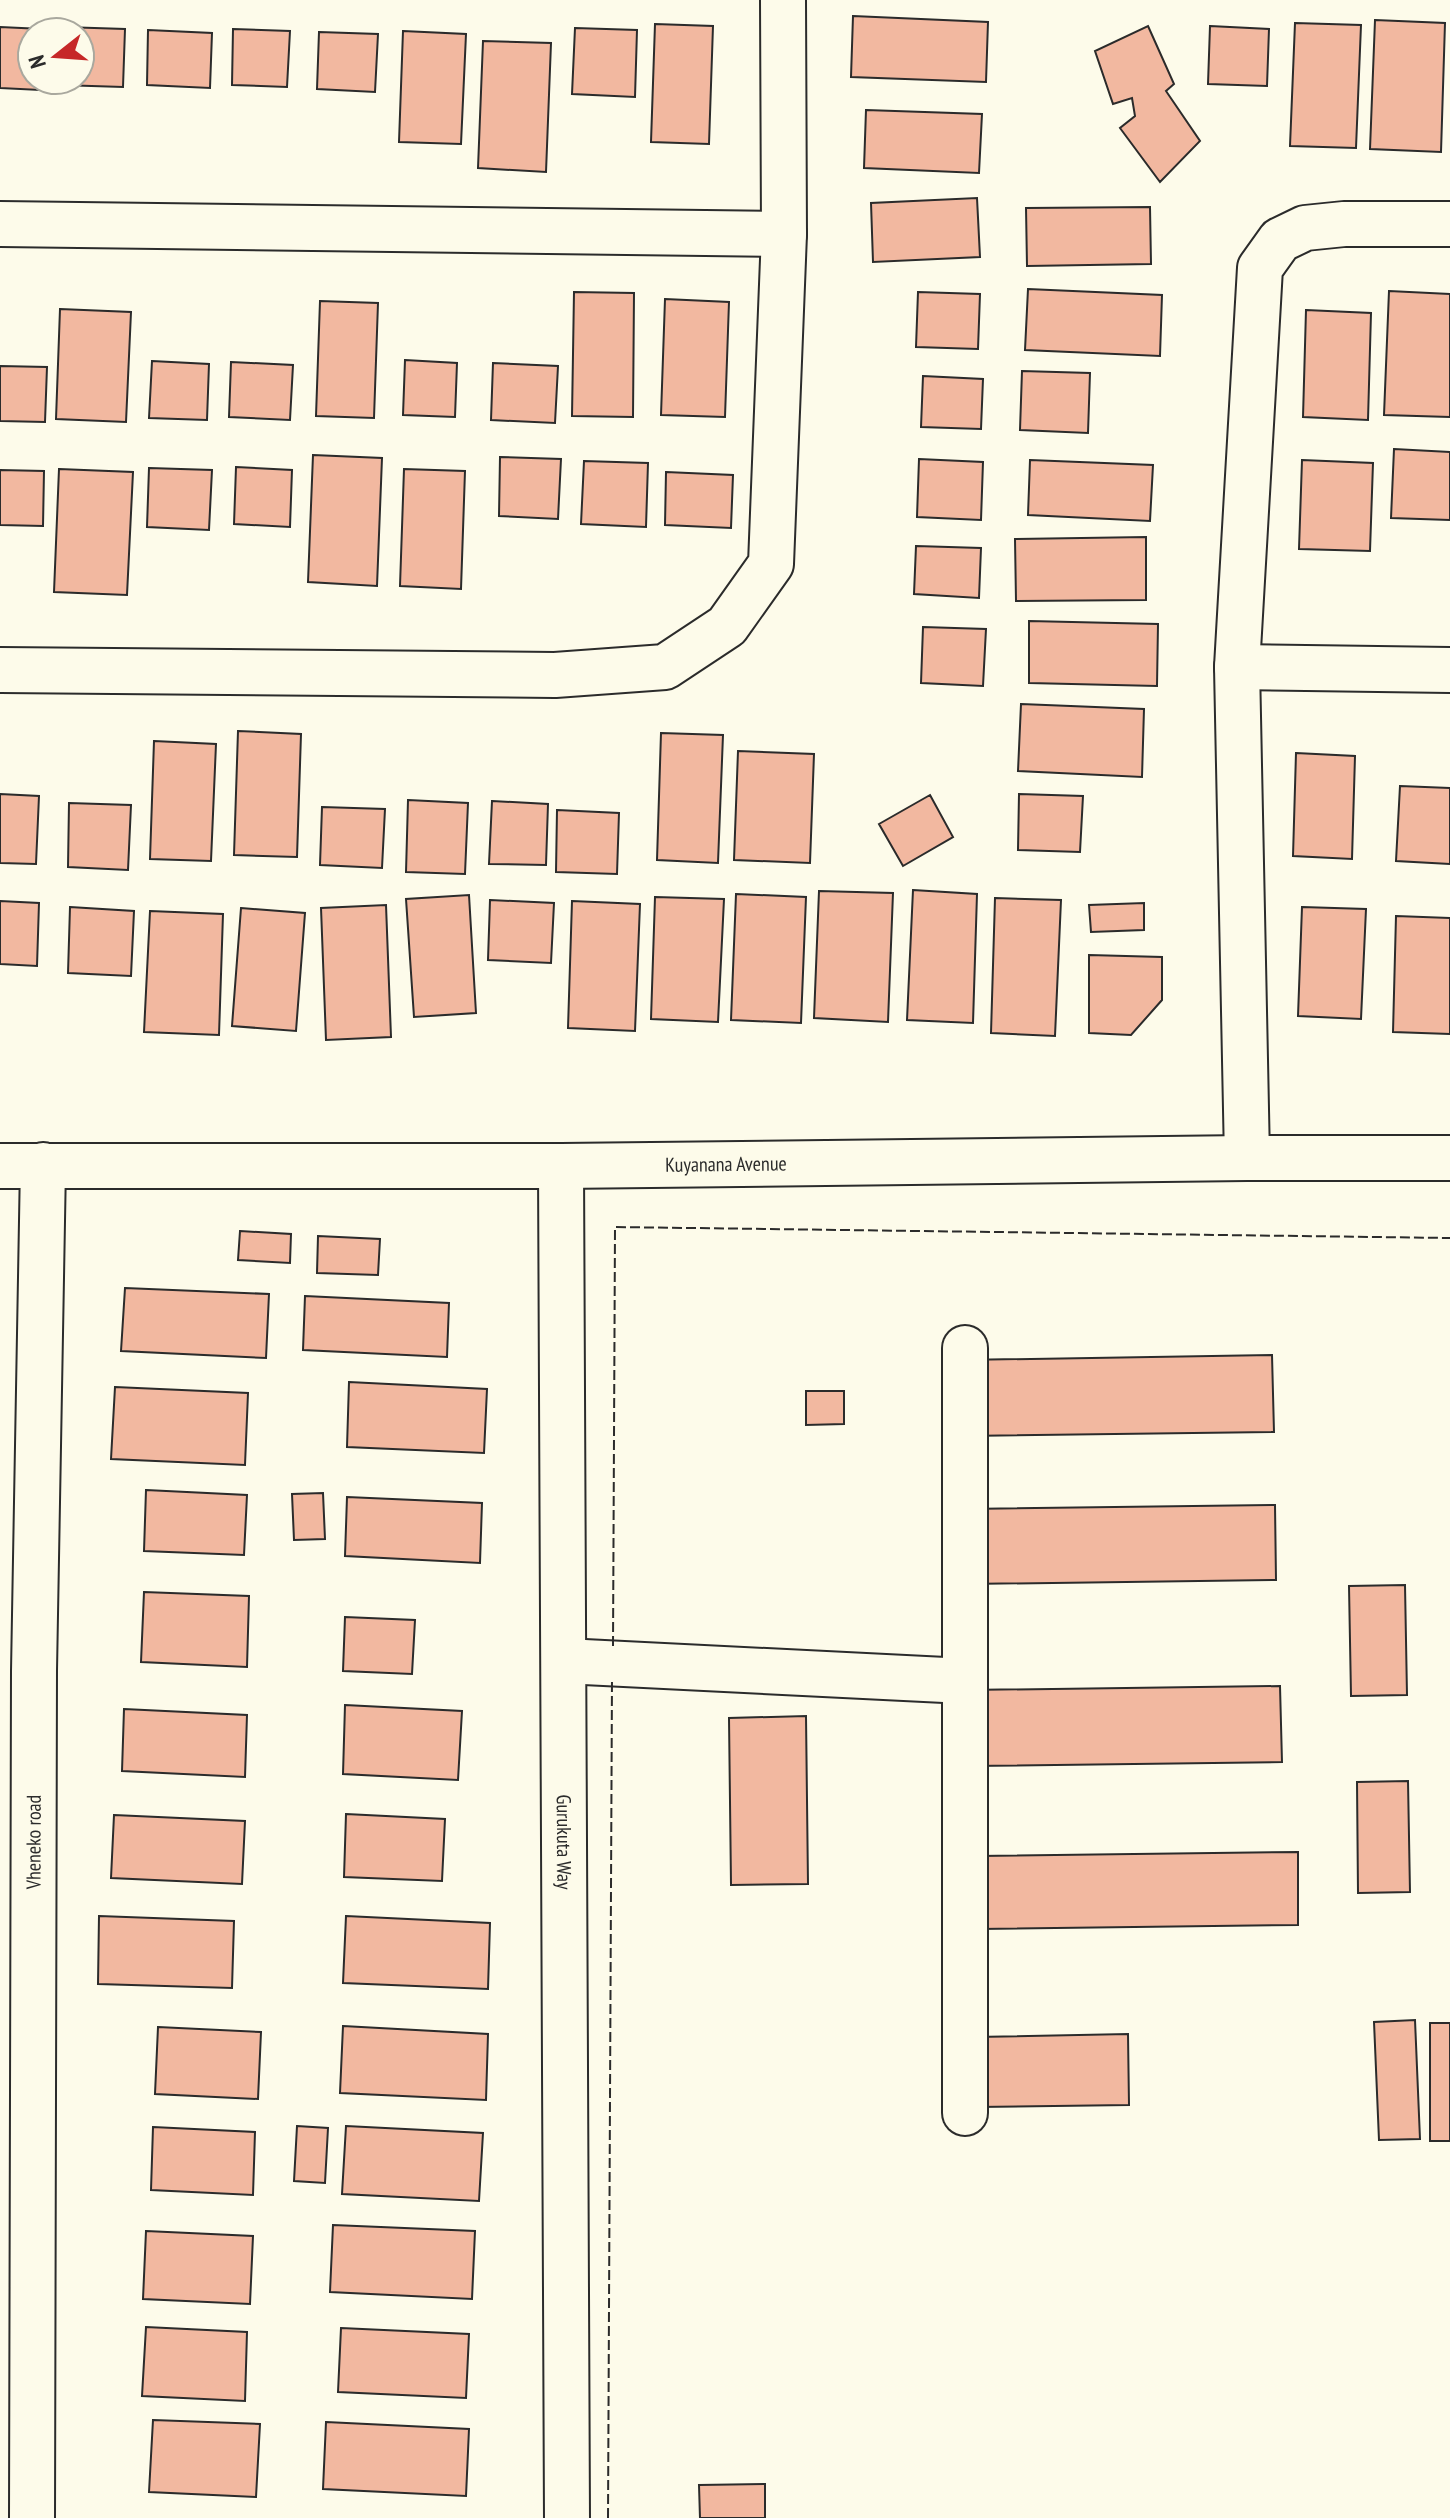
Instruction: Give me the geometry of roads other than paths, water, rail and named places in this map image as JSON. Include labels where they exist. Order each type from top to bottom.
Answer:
[{"type":"street","points":[[0,670],[555,675],[665,667],[727,626],[771,564],[784,234],[783,0]]},
{"type":"street","points":[[0,224],[784,234]]},
{"type":"street","points":[[1247,1158],[1237,667],[1260,268],[1280,240],[1305,228],[1344,224],[1450,224]]},
{"type":"street","points":[[1237,667],[1450,670]]},
{"type":"street","name":"Kuyanana Avenue","points":[[0,1166],[561,1166],[1450,1158]]},
{"type":"street","name":"Vheneko road","points":[[32,2518],[16,2174],[34,1687],[43,1165]]},
{"type":"street","name":"Gurukuta Way","points":[[561,1166],[567,2518]]},
{"type":"street","points":[[965,1348],[965,2113]]},
{"type":"street","points":[[564,1661],[965,1681]]}]
